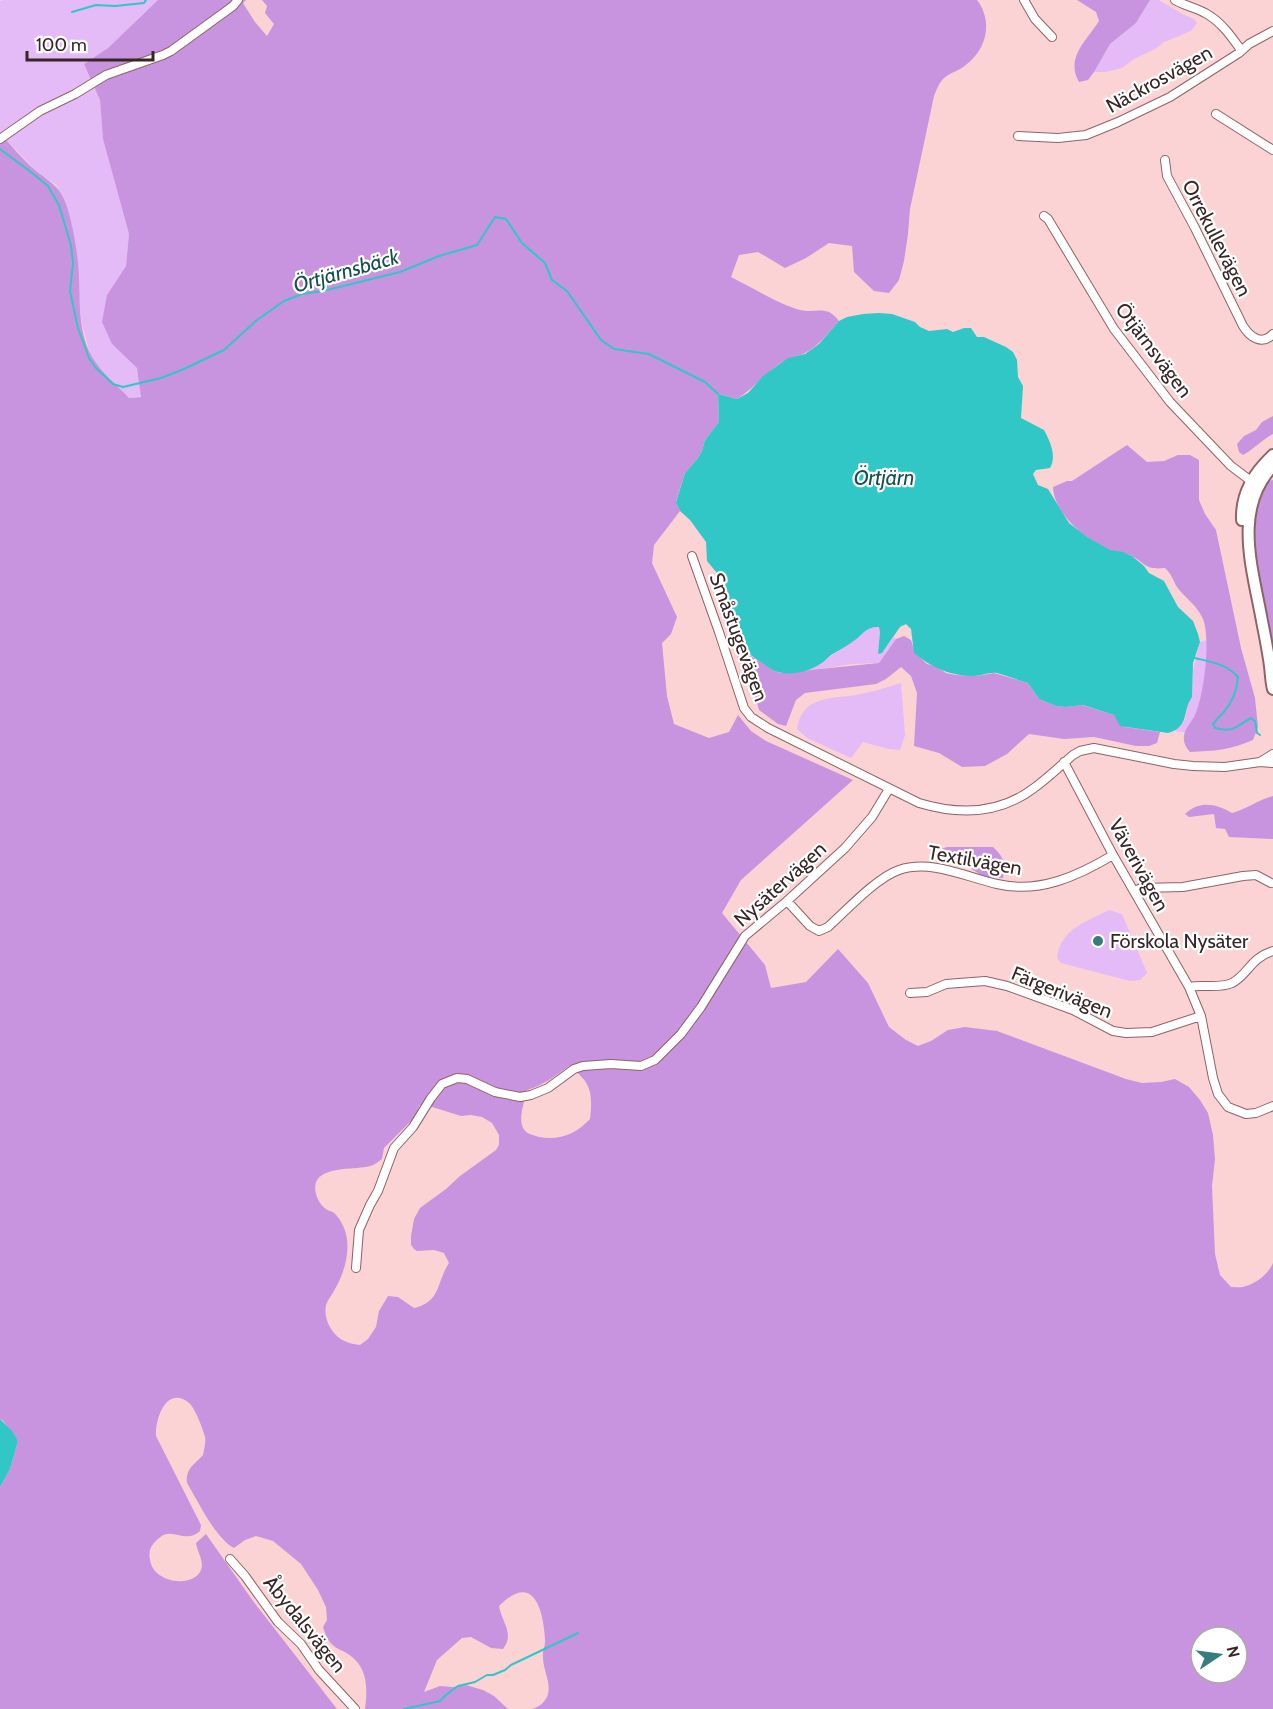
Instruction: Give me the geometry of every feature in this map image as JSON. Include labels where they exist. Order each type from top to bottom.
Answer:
[{"type":"street","points":[[0,139],[40,111],[75,94],[106,75],[171,51],[238,0]]},
{"type":"street","points":[[1024,0],[1035,19],[1052,37]]},
{"type":"street","points":[[1175,0],[1215,20],[1227,30],[1241,50]]},
{"type":"street","name":"Näckrosvägen","points":[[1018,136],[1071,138],[1100,130],[1170,97],[1273,31]]},
{"type":"street","points":[[1216,114],[1273,150]]},
{"type":"street","name":"Orrekullevägen","points":[[1165,160],[1167,176],[1243,326],[1249,334],[1259,340],[1266,340],[1273,334]]},
{"type":"street","name":"Ötjärnsvägen","points":[[1044,216],[1048,219],[1114,329],[1170,402],[1231,466],[1255,484]]},
{"type":"street","points":[[1255,484],[1255,474],[1273,455]]},
{"type":"street","points":[[1273,466],[1247,490],[1242,513],[1242,527],[1272,671],[1273,689]]},
{"type":"street","name":"Småstugevägen","points":[[692,555],[744,708],[751,717],[768,728],[889,789]]},
{"type":"street","points":[[889,789],[940,810],[976,810],[1018,798],[1034,789],[1080,751],[1094,747],[1193,766],[1225,767],[1260,762],[1273,763]]},
{"type":"street","points":[[1260,762],[1273,754]]},
{"type":"street","name":"Väverivägen","points":[[1064,762],[1113,855],[1189,987],[1201,1016],[1218,1094],[1228,1107],[1246,1114],[1256,1113],[1273,1106]]},
{"type":"street","name":"Nysätervägen","points":[[356,1268],[359,1230],[378,1191],[394,1148],[413,1127],[442,1084],[457,1078],[467,1079],[495,1092],[520,1097],[548,1088],[574,1069],[583,1066],[611,1064],[641,1066],[655,1060],[681,1034],[701,1007],[745,936],[787,901],[859,833],[889,789]]},
{"type":"street","name":"Textilvägen","points":[[787,901],[810,926],[819,931],[828,927],[879,881],[897,870],[909,867],[929,867],[999,885],[1036,886],[1067,879],[1113,855]]},
{"type":"street","points":[[1135,891],[1141,888],[1184,887],[1256,875],[1271,883]]},
{"type":"street","points":[[1189,987],[1232,983],[1260,956],[1273,951]]},
{"type":"street","name":"Färgerivägen","points":[[910,993],[927,992],[946,984],[985,981],[1007,986],[1072,1010],[1113,1030],[1126,1033],[1152,1032],[1201,1016]]},
{"type":"street","name":"Åbydalsvägen","points":[[230,1559],[278,1622],[301,1644],[319,1670],[355,1709]]},
{"type":"shaded area","points":[[158,0],[108,48],[84,64],[100,100],[103,139],[129,234],[126,266],[107,295],[112,344],[137,368],[142,396],[129,398],[96,364],[90,354],[82,324],[78,263],[64,198],[56,185],[34,169],[0,133],[0,1]]},
{"type":"shaded area","points":[[158,0],[246,0],[243,3],[267,36],[274,24],[265,13],[267,6],[262,0],[977,0],[985,17],[986,34],[974,58],[943,79],[934,96],[910,209],[904,261],[899,280],[889,293],[874,291],[854,272],[852,246],[829,243],[785,268],[758,252],[739,255],[731,277],[774,300],[800,310],[825,311],[839,321],[815,347],[781,363],[737,399],[718,394],[719,422],[705,440],[698,458],[685,473],[676,501],[680,511],[654,545],[652,563],[677,617],[671,634],[662,643],[667,696],[674,724],[709,738],[729,732],[738,715],[751,731],[766,741],[853,780],[741,880],[722,913],[765,965],[771,988],[806,982],[838,949],[868,983],[889,1027],[918,1046],[948,1030],[965,1027],[997,1031],[1126,1079],[1142,1083],[1175,1079],[1189,1087],[1208,1113],[1215,1159],[1212,1186],[1215,1254],[1220,1275],[1231,1287],[1244,1287],[1262,1277],[1273,1263],[1273,1709],[531,1709],[541,1704],[548,1694],[543,1655],[544,1627],[539,1606],[534,1598],[528,1593],[520,1592],[499,1606],[508,1633],[503,1649],[491,1648],[471,1637],[462,1638],[437,1660],[424,1692],[440,1686],[466,1685],[494,1696],[508,1709],[365,1709],[364,1674],[353,1657],[334,1646],[326,1636],[323,1627],[327,1620],[326,1607],[301,1564],[273,1541],[256,1536],[234,1548],[220,1536],[208,1518],[187,1483],[187,1474],[203,1455],[205,1437],[189,1403],[174,1398],[164,1406],[160,1413],[156,1436],[201,1525],[200,1531],[194,1535],[168,1534],[158,1539],[150,1551],[153,1569],[168,1579],[177,1581],[194,1578],[202,1566],[196,1543],[206,1534],[253,1601],[337,1709],[0,1709],[0,1487],[10,1469],[18,1441],[0,1419],[0,133],[35,170],[58,190],[64,199],[76,247],[81,322],[87,346],[100,368],[129,398],[141,397],[137,368],[112,344],[102,322],[107,295],[126,266],[129,234],[103,139],[100,100],[84,64],[108,48]],"holes":[[[569,1066],[582,1077],[589,1088],[590,1119],[579,1129],[560,1137],[539,1137],[524,1130],[521,1119],[527,1090],[544,1083]],[[420,1105],[461,1116],[482,1117],[492,1123],[499,1135],[499,1145],[496,1150],[420,1208],[414,1219],[411,1236],[411,1245],[414,1249],[444,1253],[449,1263],[434,1296],[423,1305],[414,1308],[398,1297],[388,1296],[379,1311],[376,1327],[368,1339],[360,1345],[350,1343],[342,1340],[333,1332],[326,1316],[326,1305],[339,1282],[344,1267],[347,1243],[343,1226],[337,1216],[323,1207],[318,1200],[317,1180],[328,1172],[370,1166],[378,1162],[382,1159],[384,1148],[414,1118]]]},
{"type":"shaded area","points":[[1077,0],[1150,0],[1136,23],[1110,44],[1088,80],[1079,82],[1075,73],[1076,57],[1099,21],[1096,12]]},
{"type":"shaded area","points":[[1150,0],[1159,0],[1194,19],[1197,23],[1191,31],[1164,42],[1122,68],[1094,72],[1110,44],[1136,23]]},
{"type":"shaded area","points":[[1273,416],[1273,434],[1243,455],[1239,452],[1237,444],[1244,436],[1256,430],[1262,422]]},
{"type":"shaded area","points":[[1127,445],[1147,462],[1164,461],[1178,455],[1190,455],[1199,460],[1199,500],[1216,530],[1241,648],[1255,698],[1258,727],[1253,740],[1222,749],[1190,752],[1184,743],[1184,736],[1195,715],[1204,681],[1206,640],[1203,619],[1165,568],[1146,566],[1129,554],[1100,546],[1081,533],[1059,507],[1053,487],[1072,481]]},
{"type":"shaded area","points":[[1273,480],[1273,652],[1254,555],[1251,520],[1261,494],[1269,481]]},
{"type":"shaded area","points":[[879,627],[878,653],[882,653],[894,637],[896,639],[879,663],[852,664],[807,671],[856,639],[868,628]]},
{"type":"shaded area","points":[[904,636],[911,640],[915,653],[927,664],[946,673],[977,676],[994,673],[1028,683],[1039,699],[1056,706],[1082,705],[1114,715],[1125,727],[1160,732],[1157,743],[1149,746],[1136,746],[1094,737],[1064,739],[1029,734],[1007,754],[985,766],[962,767],[939,753],[914,746],[917,693],[911,676],[901,667],[876,684],[805,693],[796,700],[786,726],[778,724],[759,710],[753,688],[734,650],[747,654],[781,673],[879,663],[896,639]]},
{"type":"shaded area","points":[[1218,637],[1236,739],[1174,731],[1185,720],[1192,697],[1193,670],[1200,642]]},
{"type":"shaded area","points":[[901,683],[905,735],[900,750],[863,742],[851,758],[807,738],[797,729],[805,710],[819,701],[868,693]]},
{"type":"shaded area","points":[[1273,796],[1273,839],[1229,837],[1225,829],[1216,828],[1214,814],[1189,817],[1185,814],[1202,805],[1220,807],[1232,813]]},
{"type":"shaded area","points":[[947,847],[993,847],[1003,861],[1003,878],[984,877],[964,864],[938,858],[940,850]]},
{"type":"shaded area","name":"Förskola Nysäter","points":[[1109,910],[1122,914],[1147,973],[1140,980],[1130,981],[1061,963],[1057,958],[1059,948],[1069,933]]},
{"type":"water","name":"Örtjärn","points":[[879,313],[892,314],[915,322],[929,331],[947,329],[953,332],[971,328],[977,337],[984,337],[1013,352],[1017,360],[1018,377],[1023,386],[1021,418],[1044,430],[1052,449],[1053,459],[1050,468],[1036,470],[1033,474],[1038,485],[1048,489],[1069,523],[1087,537],[1110,550],[1132,556],[1149,573],[1164,581],[1178,607],[1193,621],[1200,642],[1193,663],[1192,697],[1180,727],[1168,733],[1120,726],[1114,715],[1083,705],[1056,706],[1039,699],[1028,683],[997,673],[966,676],[942,670],[914,653],[911,629],[906,624],[900,627],[882,653],[878,654],[879,627],[871,628],[821,663],[809,670],[797,673],[774,671],[736,645],[717,573],[707,561],[706,542],[690,520],[680,511],[676,502],[685,473],[698,458],[705,440],[719,422],[718,394],[737,399],[748,393],[763,376],[788,358],[805,354],[819,344],[839,321],[847,317]]},
{"type":"water","points":[[0,1419],[18,1441],[10,1469],[0,1487]]},
{"type":"waterway","points":[[72,12],[96,5],[115,6],[144,3],[146,0]]},
{"type":"waterway","name":"Örtjärnsbäck","points":[[0,149],[48,186],[59,205],[71,245],[73,263],[70,291],[78,328],[89,358],[113,384],[123,387],[161,378],[224,350],[257,320],[284,301],[302,294],[400,272],[439,256],[477,245],[495,217],[506,219],[522,243],[545,263],[552,280],[567,291],[601,340],[614,349],[649,354],[705,382],[718,394]]},
{"type":"waterway","points":[[1195,658],[1224,666],[1238,677],[1234,696],[1213,724],[1215,728],[1231,729],[1251,718],[1255,721],[1257,733],[1260,735]]},
{"type":"waterway","points":[[404,1709],[440,1701],[458,1686],[505,1670],[578,1633]]},
{"type":"place","name":"Förskola Nysäter","points":[[1098,941]]}]
